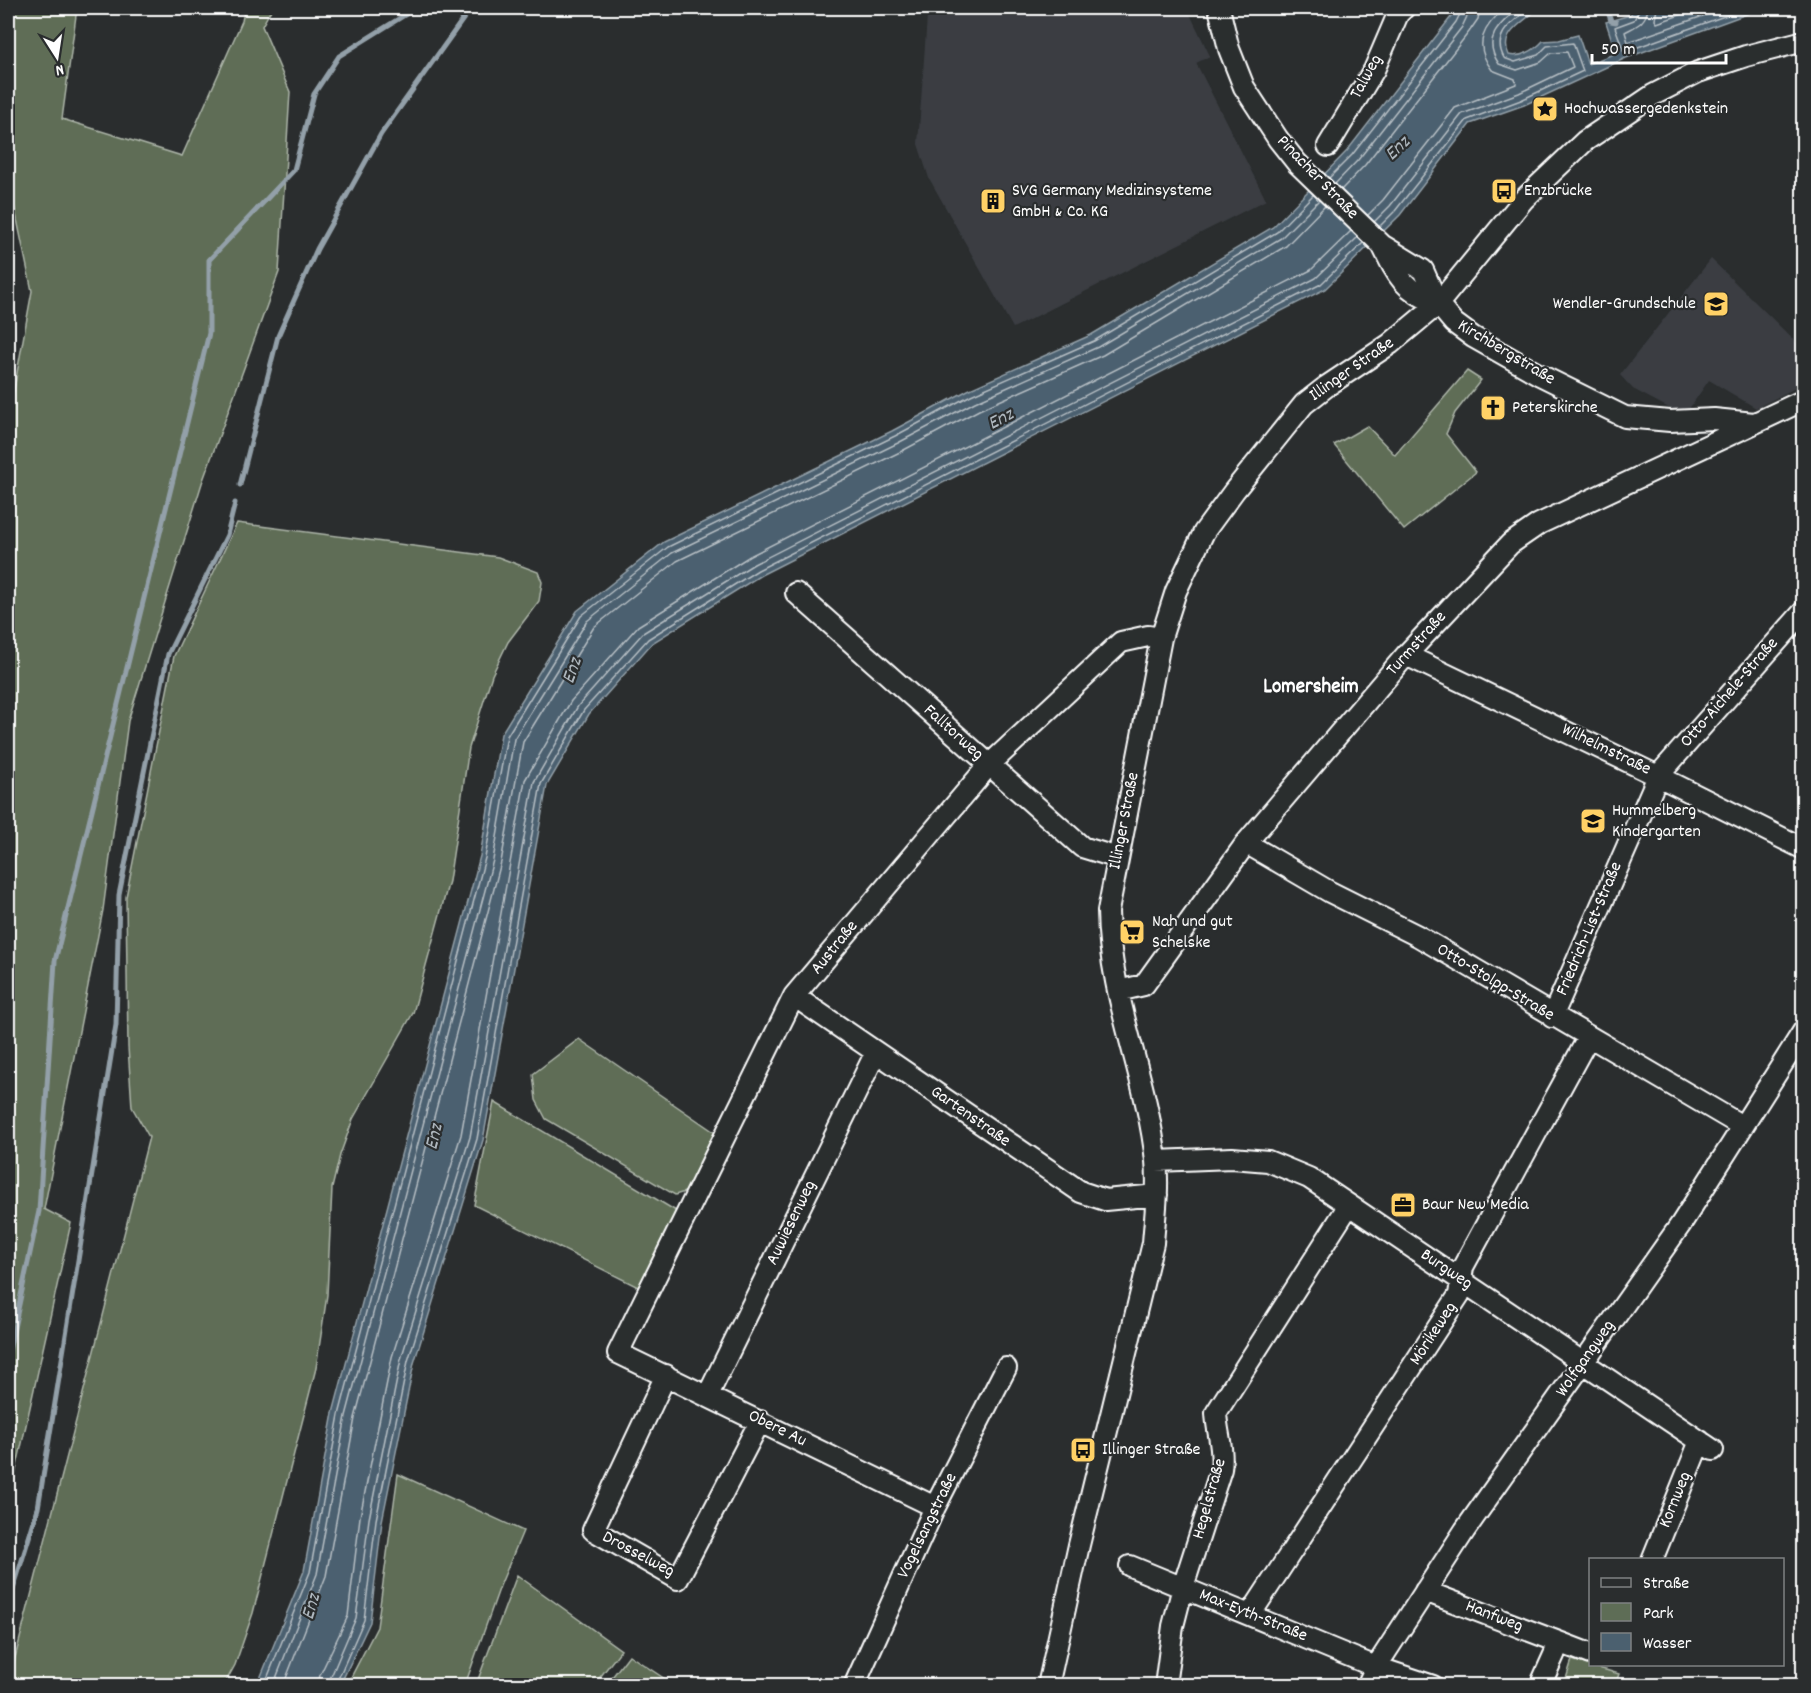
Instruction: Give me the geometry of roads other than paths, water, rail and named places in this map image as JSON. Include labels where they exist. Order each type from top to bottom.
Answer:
[{"type":"street","name":"Pinacher Straße","points":[[1219,8],[1229,49],[1244,87],[1261,116],[1297,163],[1401,263],[1423,270],[1438,304]]},
{"type":"street","name":"Talweg","points":[[1328,146],[1374,70],[1398,14],[1404,8]]},
{"type":"street","name":"Illinger Straße","points":[[1048,1686],[1079,1545],[1153,1243],[1157,1195],[1156,1161],[1108,939],[1108,910],[1161,638],[1176,591],[1204,532],[1304,404],[1390,344],[1438,304],[1524,199],[1555,167],[1612,122],[1653,95],[1705,69],[1801,44]]},
{"type":"street","name":"Kirchbergstraße","points":[[1438,304],[1455,323],[1484,342],[1540,375],[1625,417],[1670,421],[1713,419],[1754,423]]},
{"type":"street","name":"Turmstraße","points":[[1118,991],[1144,985],[1245,843],[1406,655],[1510,544],[1539,524],[1803,400]]},
{"type":"street","name":"Falltorweg","points":[[796,593],[1082,847],[1118,858]]},
{"type":"street","name":"Otto-Aichele-Straße","points":[[1658,776],[1803,611]]},
{"type":"street","name":"Austraße","points":[[618,1353],[795,996],[989,765],[1121,642],[1148,636],[1161,638]]},
{"type":"street","name":"Wilhelmstraße","points":[[1406,655],[1658,776],[1803,849]]},
{"type":"street","name":"Friedrich-List-Straße","points":[[1552,1017],[1605,892],[1658,776]]},
{"type":"street","name":"Otto-Stolpp-Straße","points":[[1245,843],[1330,892],[1418,936],[1552,1017],[1742,1126]]},
{"type":"street","name":"Gartenstraße","points":[[795,996],[1081,1192],[1105,1200],[1157,1195]]},
{"type":"street","name":"Wolfgangweg","points":[[1367,1686],[1376,1667],[1425,1591],[1681,1224],[1803,1030]]},
{"type":"street","name":"Mörikeweg","points":[[1250,1615],[1459,1295],[1463,1267],[1588,1038]]},
{"type":"street","name":"Auwiesenweg","points":[[708,1395],[876,1052]]},
{"type":"street","name":"Burgweg","points":[[1156,1161],[1232,1158],[1268,1161],[1309,1178],[1707,1446]]},
{"type":"street","name":"Hegelstraße","points":[[1165,1686],[1173,1626],[1183,1587],[1221,1469],[1224,1451],[1217,1437],[1216,1413],[1349,1205]]},
{"type":"street","name":"Obere Au","points":[[618,1353],[935,1507]]},
{"type":"street","name":"Vogelsangstraße","points":[[854,1686],[935,1507],[1006,1368]]},
{"type":"street","name":"Drosselweg","points":[[666,1375],[593,1530],[678,1579],[760,1421]]},
{"type":"street","name":"Kornweg","points":[[1654,1558],[1707,1446]]},
{"type":"street","name":"Max-Eyth-Straße","points":[[1130,1566],[1376,1667],[1433,1686]]},
{"type":"street","name":"Hanfweg","points":[[1425,1591],[1564,1644]]},
{"type":"street","points":[[1540,1686],[1558,1646],[1564,1644],[1589,1654]]},
{"type":"water","name":"Enz","points":[[1458,8],[1539,8],[1510,34],[1507,41],[1509,55],[1528,52],[1543,41],[1578,35],[1588,64],[1616,53],[1606,22],[1630,15],[1635,8],[1763,8],[1626,58],[1524,105],[1470,124],[1400,215],[1325,289],[761,575],[652,643],[589,714],[547,785],[483,1140],[414,1363],[382,1521],[370,1622],[340,1685],[257,1686],[304,1571],[333,1413],[480,856],[501,734],[577,611],[664,542],[892,431],[968,390],[1091,335],[1273,227],[1347,151]]},
{"type":"waterway","points":[[8,1356],[39,1211],[55,961],[209,333],[209,260],[294,170],[314,94],[339,56],[416,8]]},
{"type":"waterway","points":[[240,485],[278,336],[317,249],[381,134],[471,8]]},
{"type":"waterway","points":[[1607,8],[1611,21],[1616,22]]},
{"type":"waterway","points":[[8,1606],[38,1508],[116,1025],[119,895],[168,654],[227,535],[235,503]]},
{"type":"place","name":"Hochwassergedenkstein","points":[[1545,109]]},
{"type":"place","name":"Enzbrücke","points":[[1504,191]]},
{"type":"place","name":"SVG Germany Medizinsysteme GmbH & Co. KG","points":[[993,201]]},
{"type":"place","name":"Wendler-Grundschule","points":[[1716,304]]},
{"type":"place","name":"Peterskirche","points":[[1493,408]]},
{"type":"place","name":"Hummelberg Kindergarten","points":[[1593,821]]},
{"type":"place","name":"Nah und gut Schelske","points":[[1132,932]]},
{"type":"place","name":"Baur New Media","points":[[1403,1205]]},
{"type":"place","name":"Illinger Straße","points":[[1083,1450]]},
{"type":"district","name":"Lomersheim","points":[[1311,688]]}]
